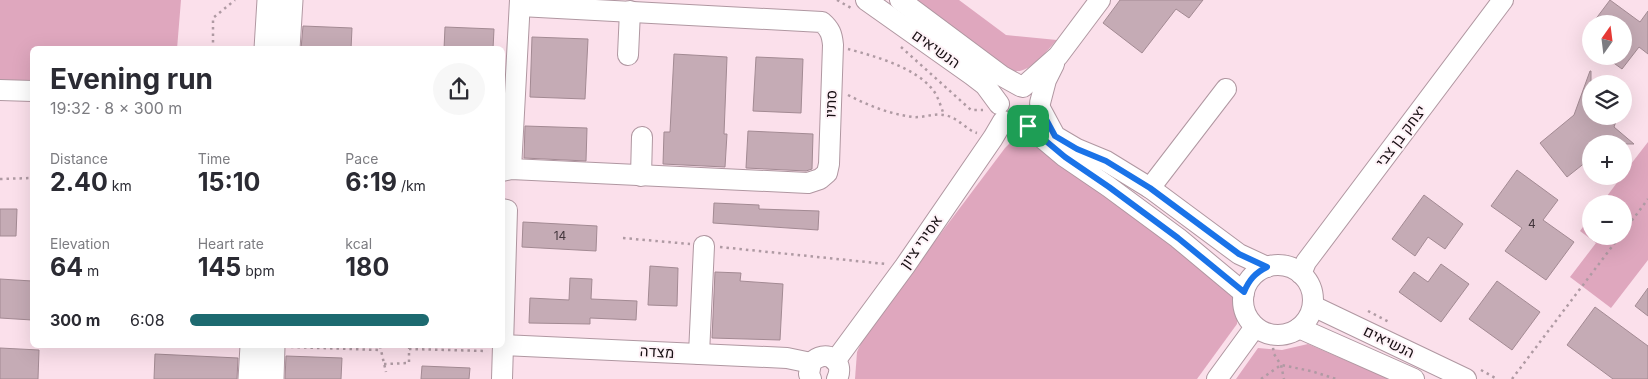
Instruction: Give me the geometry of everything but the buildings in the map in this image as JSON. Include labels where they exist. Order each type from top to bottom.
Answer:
[{"type":"main road","points":[[268,46],[270,0]]},
{"type":"main road","points":[[287,46],[290,0]]},
{"type":"main road","points":[[251,379],[253,348]]},
{"type":"main road","points":[[271,379],[272,348]]},
{"type":"street","name":"הנשיאים","points":[[900,0],[1002,76],[1021,86]]},
{"type":"street","points":[[1058,56],[1021,86],[1014,87],[1004,93],[1000,111],[1015,128],[1028,126],[1038,117],[1046,80],[1058,56],[1100,0]]},
{"type":"street","name":"יצחק בן צבי","points":[[1301,274],[1306,262],[1503,0]]},
{"type":"street","points":[[507,170],[508,117],[520,3]]},
{"type":"street","name":"סתיו","points":[[507,170],[808,183],[820,179],[827,173],[829,164],[833,45],[832,34],[822,22],[667,6],[635,8],[520,3]]},
{"type":"street","name":"הנשיאים","points":[[860,5],[972,75],[985,85],[1000,111]]},
{"type":"street","points":[[628,55],[635,8]]},
{"type":"street","points":[[1021,86],[1034,92],[1055,136],[1077,149],[1106,161],[1150,188],[1239,254],[1267,267]]},
{"type":"street","points":[[1150,188],[1226,89]]},
{"type":"street","points":[[0,90],[30,91]]},
{"type":"street","name":"אסירי ציון","points":[[836,370],[993,138],[1000,111]]},
{"type":"street","points":[[1028,126],[1065,157],[1178,238],[1244,292]]},
{"type":"street","points":[[641,176],[642,137]]},
{"type":"street","points":[[505,210],[507,210],[505,290]]},
{"type":"street","points":[[699,354],[704,246]]},
{"type":"street","points":[[1279,265],[1291,268],[1301,274],[1309,283],[1313,294],[1311,314],[1300,328],[1291,333],[1281,335],[1263,331],[1245,311],[1243,302],[1244,292],[1249,282],[1257,272],[1267,267],[1279,265]]},
{"type":"street","name":"הנשיאים","points":[[1313,306],[1466,379]]},
{"type":"street","name":"הנשיאים","points":[[1300,328],[1414,379]]},
{"type":"street","points":[[1217,379],[1263,331]]},
{"type":"street","points":[[502,379],[503,348]]},
{"type":"street","name":"מצדה","points":[[503,348],[788,358],[811,371],[815,359],[826,356],[836,370]]},
{"type":"path","points":[[213,46],[213,18],[235,0]]},
{"type":"path","points":[[837,0],[860,5]]},
{"type":"path","points":[[896,42],[972,110],[1000,111]]},
{"type":"path","points":[[833,45],[869,55],[913,73],[933,90],[944,115]]},
{"type":"path","points":[[831,88],[878,110],[915,117],[944,115],[966,125],[971,131],[993,138]]},
{"type":"path","points":[[0,179],[30,178]]},
{"type":"path","points":[[1632,220],[1648,199]]},
{"type":"path","points":[[623,238],[905,266]]},
{"type":"path","points":[[1512,379],[1613,245]]},
{"type":"path","points":[[1263,331],[1280,365],[1284,379]]},
{"type":"path","points":[[380,348],[386,372]]},
{"type":"path","points":[[384,364],[408,363],[409,349],[503,348]]},
{"type":"path","points":[[1261,379],[1280,365],[1311,371],[1336,379]]},
{"type":"shaded area","points":[[0,0],[181,0],[177,46],[30,46],[30,83],[0,81]]},
{"type":"shaded area","points":[[908,0],[959,0],[1006,35],[1057,40],[1028,68],[1019,71],[1006,71]]},
{"type":"shaded area","points":[[1019,140],[1030,141],[1058,160],[1223,282],[1233,292],[1237,309],[1237,324],[1197,379],[855,379],[857,352],[865,334],[1005,148],[1010,143]]},
{"type":"shaded area","points":[[1648,142],[1648,260],[1611,308],[1570,277],[1594,245],[1632,245],[1632,195],[1608,195],[1615,185],[1632,185],[1632,163]]},
{"type":"shaded area","points":[[1308,344],[1387,379],[1236,379],[1258,348],[1282,350]]},
{"type":"route","points":[[1041,110],[1055,136],[1077,149],[1106,161],[1150,188],[1239,254],[1267,267],[1257,272],[1244,292],[1178,238],[1065,157],[1028,126],[1034,122],[1041,110]]}]
